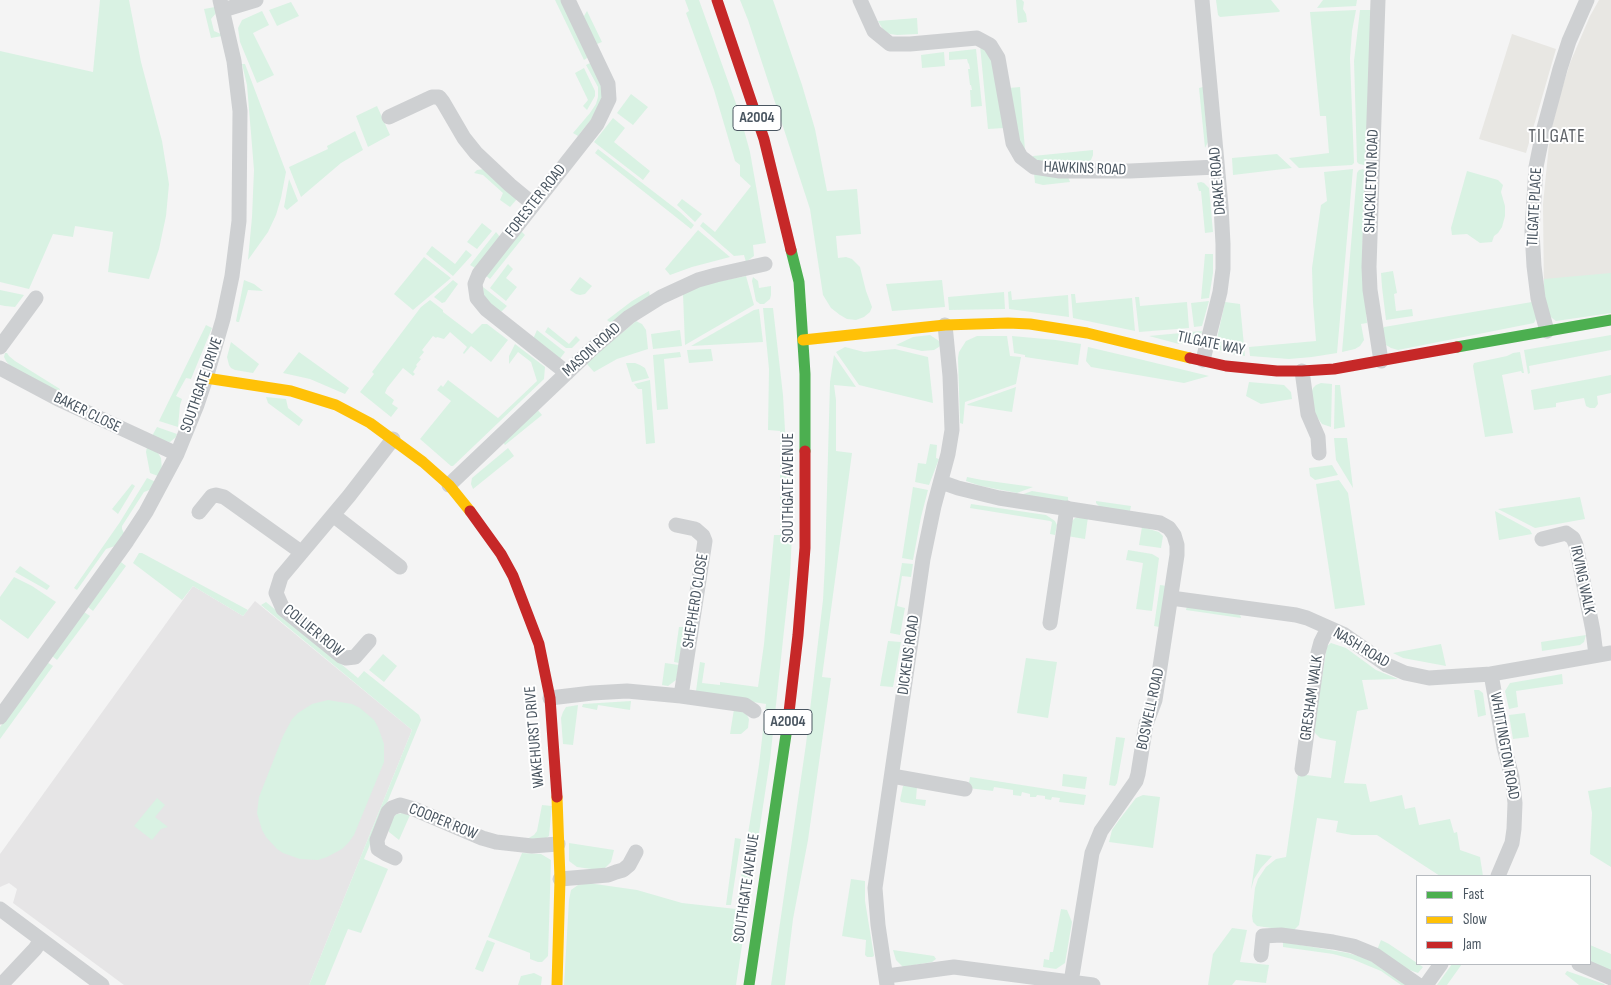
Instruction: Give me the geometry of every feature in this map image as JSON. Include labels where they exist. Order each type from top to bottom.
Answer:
[{"type":"street","points":[[222,5],[256,0]]},
{"type":"street","name":"FORESTER ROAD","points":[[567,373],[486,310],[479,301],[475,284],[479,274],[597,124],[609,98],[608,84],[568,0]]},
{"type":"street","name":"SOUTHGATE AVENUE","points":[[717,0],[764,139],[799,282],[804,340],[806,430],[805,548],[800,615],[785,745],[749,985]]},
{"type":"street","name":"HAWKINS ROAD","points":[[860,0],[874,31],[890,44],[977,38],[990,45],[998,58],[1013,143],[1021,157],[1034,167],[1060,170],[1130,172],[1217,167]]},
{"type":"street","name":"DRAKE ROAD","points":[[1202,0],[1223,244],[1223,269],[1220,292],[1203,360]]},
{"type":"street","name":"SHACKLETON ROAD","points":[[1378,0],[1369,267],[1381,361]]},
{"type":"street","name":"TILGATE PLACE","points":[[1547,331],[1538,298],[1534,266],[1532,231],[1536,167],[1543,132],[1568,41],[1587,0]]},
{"type":"street","name":"SOUTHGATE DRIVE","points":[[0,717],[132,534],[177,454],[206,378],[223,319],[232,276],[239,221],[240,111],[234,61],[222,5]]},
{"type":"street","points":[[389,117],[432,97],[439,97],[476,154],[533,204]]},
{"type":"street","name":"MASON ROAD","points":[[449,485],[629,317],[661,297],[698,280],[764,264]]},
{"type":"street","points":[[0,347],[36,298]]},
{"type":"street","name":"TILGATE WAY","points":[[804,340],[945,326],[1008,323],[1030,324],[1087,333],[1226,366],[1302,371],[1334,370],[1611,320]]},
{"type":"street","name":"DICKENS ROAD","points":[[887,981],[878,925],[875,888],[923,559],[952,430],[950,376],[945,326]]},
{"type":"street","name":"BAKER CLOSE","points":[[0,368],[58,399],[177,454]]},
{"type":"street","points":[[1302,371],[1308,414],[1318,437],[1319,453]]},
{"type":"street","name":"WAKEHURST DRIVE","points":[[206,378],[291,391],[317,398],[336,405],[370,423],[423,462],[449,485],[488,534],[513,576],[539,644],[550,698],[560,879],[557,985]]},
{"type":"street","name":"COLLIER ROW","points":[[369,641],[355,657],[346,658],[341,656],[282,609],[277,599],[277,588],[281,577],[334,515],[393,439]]},
{"type":"street","name":"BOSWELL ROAD","points":[[941,482],[999,498],[1160,523],[1174,535],[1177,555],[1155,700],[1146,724],[1136,781],[1101,831],[1092,853],[1072,982]]},
{"type":"street","points":[[199,512],[212,496],[220,495],[301,552]]},
{"type":"street","points":[[1050,623],[1067,508]]},
{"type":"street","points":[[334,515],[400,568]]},
{"type":"street","name":"SHEPHERD CLOSE","points":[[676,525],[695,529],[703,536],[705,541],[681,696]]},
{"type":"street","name":"IRVING WALK","points":[[1542,539],[1566,534],[1573,538],[1593,631],[1604,654]]},
{"type":"street","name":"NASH ROAD","points":[[1171,598],[1307,618],[1343,634],[1387,665],[1404,673],[1429,678],[1491,674],[1604,654]]},
{"type":"street","name":"GRESHAM WALK","points":[[1302,769],[1318,653],[1328,628]]},
{"type":"street","name":"WHITTINGTON ROAD","points":[[1491,674],[1504,747],[1512,777],[1515,803],[1512,843],[1498,875]]},
{"type":"street","points":[[550,698],[592,692],[618,691],[681,696],[745,705],[754,711]]},
{"type":"street","points":[[892,776],[965,789]]},
{"type":"street","name":"COOPER ROW","points":[[395,858],[382,852],[376,845],[388,812],[400,805],[496,842],[532,846],[558,844]]},
{"type":"street","points":[[560,879],[623,870],[629,865],[636,852]]},
{"type":"street","points":[[0,909],[102,985]]},
{"type":"street","points":[[1261,955],[1263,936],[1281,935],[1333,942],[1353,946],[1375,955],[1418,985]]},
{"type":"street","points":[[1,985],[42,940]]},
{"type":"street","points":[[1426,985],[1440,965]]},
{"type":"street","points":[[1581,965],[1611,978]]},
{"type":"street","points":[[887,981],[954,966],[1093,985]]},
{"type":"shaded area","points":[[1599,0],[1611,0],[1611,313],[1544,295],[1543,204],[1550,134],[1570,63]]},
{"type":"shaded area","points":[[1512,34],[1556,49],[1526,153],[1479,139]]},
{"type":"shaded area","points":[[193,586],[243,616],[255,601],[412,730],[309,985],[124,985],[13,903],[17,889],[9,883],[0,887],[0,854]]},
{"type":"green space","points":[[100,0],[129,0],[141,62],[162,141],[169,184],[166,216],[159,249],[149,279],[108,272],[113,232],[75,226],[73,237],[53,234],[29,289],[0,282],[0,51],[93,72]]},
{"type":"green space","points":[[555,0],[561,0],[588,54],[584,60]]},
{"type":"green space","points":[[685,0],[699,0],[739,112],[750,152],[766,243],[753,245],[754,256],[746,262],[744,255],[734,256],[700,226],[703,222],[715,232],[751,186],[740,176],[740,165],[735,161],[714,90],[686,13],[689,11]]},
{"type":"green space","points":[[740,0],[773,0],[815,129],[827,191],[857,189],[861,234],[836,236],[838,258],[846,257],[852,259],[860,267],[872,307],[870,312],[864,317],[856,320],[847,319],[831,308],[823,295],[810,209]]},
{"type":"green space","points":[[1016,0],[1024,2],[1023,9],[1027,22],[1018,23]]},
{"type":"green space","points":[[1216,0],[1271,0],[1280,11],[1220,17]]},
{"type":"green space","points":[[1323,0],[1357,0],[1356,6],[1317,8]]},
{"type":"green space","points":[[291,2],[299,16],[277,26],[269,10]]},
{"type":"green space","points":[[215,7],[217,12],[211,19],[214,31],[222,36],[211,38],[204,9]]},
{"type":"green space","points":[[1356,10],[1350,58],[1354,163],[1352,165],[1299,168],[1289,158],[1329,153],[1326,116],[1320,116],[1310,12]]},
{"type":"green space","points":[[1360,10],[1371,10],[1366,162],[1364,165],[1357,162],[1354,61]]},
{"type":"green space","points":[[262,11],[269,25],[253,33],[274,75],[257,83],[240,42],[238,28],[242,20]]},
{"type":"green space","points":[[587,11],[602,42],[597,44],[585,21],[584,16]]},
{"type":"green space","points":[[917,18],[918,34],[890,34],[884,31],[878,21]]},
{"type":"green space","points":[[980,45],[991,55],[1004,128],[988,129]]},
{"type":"green space","points":[[976,49],[982,106],[971,107],[970,90],[972,90],[967,59],[949,60],[949,52]]},
{"type":"green space","points":[[944,52],[945,66],[922,68],[921,55]]},
{"type":"green space","points":[[592,62],[603,84],[601,107],[578,136],[573,133],[590,113],[598,97],[598,87],[586,65]]},
{"type":"green space","points":[[242,64],[245,64],[286,172],[276,215],[268,232],[248,260],[254,170],[247,85]]},
{"type":"green space","points":[[584,68],[595,91],[595,96],[587,110],[583,106],[588,100],[575,73]]},
{"type":"green space","points":[[1020,87],[1025,150],[1019,143],[1009,88]]},
{"type":"green space","points":[[1203,87],[1208,142],[1205,148],[1199,88]]},
{"type":"green space","points":[[631,94],[648,107],[633,125],[617,113]]},
{"type":"green space","points":[[377,106],[390,135],[368,147],[356,116]]},
{"type":"green space","points":[[613,118],[625,128],[614,142],[650,171],[643,180],[594,142]]},
{"type":"green space","points":[[355,131],[363,150],[341,163],[301,197],[289,167],[328,149],[327,146]]},
{"type":"green space","points":[[598,149],[680,212],[694,225],[691,229],[595,153]]},
{"type":"green space","points":[[1093,150],[1091,160],[1087,164],[1045,163],[1032,159],[1033,156]]},
{"type":"green space","points":[[1277,154],[1292,168],[1233,175],[1232,158]]},
{"type":"green space","points":[[484,169],[517,199],[510,207],[500,200],[503,193],[483,175],[474,173],[477,170]]},
{"type":"green space","points":[[1353,169],[1337,353],[1289,359],[1250,356],[1249,347],[1316,341],[1312,268],[1321,205],[1327,201],[1324,172]]},
{"type":"green space","points":[[1363,169],[1365,171],[1362,261],[1367,323],[1361,324],[1364,340],[1360,346],[1342,352],[1357,173]]},
{"type":"green space","points":[[1467,171],[1498,180],[1503,185],[1501,192],[1505,206],[1505,216],[1502,227],[1494,236],[1492,242],[1480,243],[1467,234],[1452,235],[1451,228]]},
{"type":"green space","points":[[1034,173],[1068,177],[1070,182],[1043,185],[1035,183]]},
{"type":"green space","points":[[289,179],[298,201],[287,210],[284,207]]},
{"type":"green space","points":[[1201,182],[1209,188],[1213,232],[1205,233],[1201,191],[1199,191],[1197,183]]},
{"type":"green space","points":[[682,199],[702,214],[695,222],[677,205]]},
{"type":"green space","points":[[482,223],[492,231],[477,249],[467,242]]},
{"type":"green space","points":[[698,230],[730,257],[670,275],[665,269]]},
{"type":"green space","points":[[521,231],[525,235],[490,279],[485,275]]},
{"type":"green space","points":[[496,232],[500,237],[475,268],[470,265]]},
{"type":"green space","points":[[432,246],[455,264],[466,250],[472,255],[453,276],[426,254]]},
{"type":"green space","points":[[1205,254],[1213,254],[1213,273],[1209,298],[1201,299]]},
{"type":"green space","points":[[424,257],[451,278],[413,310],[394,294]]},
{"type":"green space","points":[[508,264],[513,269],[506,278],[517,287],[506,301],[490,288]]},
{"type":"green space","points":[[1393,271],[1397,293],[1394,294],[1396,311],[1412,309],[1413,316],[1386,320],[1381,273]]},
{"type":"green space","points":[[1611,273],[1611,313],[1556,321],[1548,315],[1544,295],[1544,279]]},
{"type":"green space","points":[[746,276],[754,305],[685,345],[683,294],[704,284]]},
{"type":"green space","points":[[580,277],[592,286],[585,294],[580,295],[570,290]]},
{"type":"green space","points":[[753,277],[758,281],[759,288],[771,286],[770,299],[764,304],[756,301]]},
{"type":"green space","points":[[244,280],[254,284],[263,291],[248,290],[239,322],[237,322],[236,321]]},
{"type":"green space","points":[[453,280],[458,284],[445,302],[442,303],[434,297]]},
{"type":"green space","points":[[942,280],[945,307],[892,311],[886,284]]},
{"type":"green space","points":[[483,287],[507,306],[500,313],[484,299]]},
{"type":"green space","points":[[0,290],[24,295],[15,307],[0,305]]},
{"type":"green space","points":[[649,291],[650,297],[611,323],[607,320],[632,301]]},
{"type":"green space","points":[[1011,291],[1012,300],[1068,295],[1069,317],[1009,309],[1008,292]]},
{"type":"green space","points":[[1004,292],[1005,309],[949,310],[948,297]]},
{"type":"green space","points":[[1071,294],[1075,294],[1076,303],[1132,298],[1135,331],[1073,318]]},
{"type":"green space","points":[[1135,297],[1139,297],[1140,306],[1187,302],[1189,328],[1139,332]]},
{"type":"green space","points":[[430,300],[472,334],[482,324],[487,324],[508,340],[491,362],[471,346],[464,354],[467,347],[450,332],[444,339],[433,336],[422,350],[424,352],[413,372],[415,374],[413,376],[403,368],[387,388],[385,393],[394,400],[392,404],[398,408],[391,417],[360,392],[374,374],[372,372],[421,307]]},
{"type":"green space","points":[[1209,301],[1202,326],[1194,327],[1191,303]]},
{"type":"green space","points":[[1225,302],[1240,304],[1245,356],[1226,353],[1216,347]]},
{"type":"green space","points":[[1532,302],[1537,317],[1534,323],[1398,350],[1386,345],[1381,331],[1384,327]]},
{"type":"green space","points":[[763,308],[773,308],[783,395],[786,448],[792,451],[792,535],[790,575],[770,760],[736,985],[564,985],[569,900],[571,890],[578,885],[588,883],[637,890],[682,903],[736,909],[759,765],[766,704],[703,694],[696,691],[700,662],[705,663],[702,683],[720,685],[720,682],[758,687],[774,535],[780,535],[780,431],[768,430],[769,369]]},
{"type":"green space","points":[[759,309],[763,342],[691,346],[754,310]]},
{"type":"green space","points":[[636,321],[642,324],[646,330],[648,349],[617,359],[594,372],[586,363]]},
{"type":"green space","points":[[206,325],[212,328],[191,379],[186,378],[176,396],[182,399],[178,427],[159,421]]},
{"type":"green space","points":[[548,327],[569,344],[576,336],[580,340],[572,348],[566,348],[545,332]]},
{"type":"green space","points":[[537,330],[565,352],[559,360],[533,339]]},
{"type":"green space","points":[[680,330],[682,346],[653,349],[651,334]]},
{"type":"green space","points":[[1202,331],[1198,339],[1179,344],[1149,336]]},
{"type":"green space","points":[[930,335],[942,345],[934,350],[922,351],[896,345],[913,337]]},
{"type":"green space","points":[[1611,335],[1611,350],[1529,366],[1530,373],[1528,374],[1524,350]]},
{"type":"green space","points":[[977,336],[1007,336],[1010,356],[1021,357],[1016,384],[965,402],[963,424],[960,423],[958,358],[959,352],[966,341]]},
{"type":"green space","points":[[1012,336],[1081,344],[1078,365],[1025,357],[1025,355],[1014,353]]},
{"type":"green space","points":[[231,342],[259,364],[253,373],[231,368],[227,357]]},
{"type":"green space","points":[[515,344],[545,367],[544,379],[451,466],[420,439],[451,401],[437,390],[441,385],[443,387],[448,380],[498,418],[537,381],[531,362],[518,352],[509,364],[509,356]]},
{"type":"green space","points":[[845,347],[864,352],[895,349],[928,357],[933,403],[859,385],[836,352]]},
{"type":"green space","points":[[1088,347],[1209,376],[1184,383],[1091,367],[1086,361]]},
{"type":"green space","points":[[711,349],[713,361],[689,363],[687,350]]},
{"type":"green space","points":[[299,352],[349,388],[345,394],[310,379],[283,373]]},
{"type":"green space","points":[[680,352],[681,357],[664,359],[668,409],[657,410],[653,355]]},
{"type":"green space","points":[[1520,352],[1524,373],[1521,371],[1502,375],[1513,433],[1485,437],[1474,363]]},
{"type":"green space","points":[[5,353],[60,389],[58,392],[11,367],[4,357]]},
{"type":"green space","points":[[834,355],[856,387],[834,385],[836,400],[836,451],[852,453],[822,677],[831,678],[808,840],[793,919],[785,985],[771,985],[806,744],[823,600],[830,382]]},
{"type":"green space","points":[[626,363],[635,363],[645,368],[649,378],[632,382]]},
{"type":"green space","points":[[1611,375],[1611,393],[1597,396],[1598,404],[1595,408],[1586,406],[1584,398],[1556,403],[1556,407],[1534,410],[1531,390]]},
{"type":"green space","points":[[650,380],[655,443],[646,444],[642,389],[638,389],[634,384]]},
{"type":"green space","points":[[1249,382],[1284,385],[1291,392],[1292,399],[1261,404],[1246,396]]},
{"type":"green space","points":[[1321,383],[1332,384],[1331,427],[1322,424],[1314,413],[1311,394],[1313,388]]},
{"type":"green space","points":[[1335,385],[1340,385],[1345,427],[1334,429]]},
{"type":"green space","points":[[1016,387],[1012,412],[967,405],[968,404]]},
{"type":"green space","points":[[266,397],[286,399],[288,408],[303,420],[299,426],[268,403]]},
{"type":"green space","points":[[537,409],[542,415],[505,445],[503,442]]},
{"type":"green space","points":[[157,427],[177,434],[176,437],[170,442],[152,436]]},
{"type":"green space","points":[[1334,438],[1347,438],[1353,488],[1336,460]]},
{"type":"green space","points":[[930,444],[937,445],[936,458],[939,459],[929,485],[915,482],[918,463],[926,464]]},
{"type":"green space","points":[[147,447],[158,453],[161,458],[162,470],[158,476],[150,473],[146,452]]},
{"type":"green space","points":[[508,448],[514,456],[473,489],[471,484],[472,478]]},
{"type":"green space","points":[[1332,465],[1338,475],[1315,480],[1310,476],[1309,468]]},
{"type":"green space","points":[[967,477],[1033,487],[1017,493],[981,486],[966,481]]},
{"type":"green space","points":[[147,478],[156,482],[152,489],[144,492],[122,526],[124,533],[118,545],[106,549],[77,590],[74,588],[120,522]]},
{"type":"green space","points":[[1339,480],[1348,493],[1365,605],[1335,609],[1316,484]]},
{"type":"green space","points":[[132,484],[135,486],[118,514],[112,509]]},
{"type":"green space","points":[[913,487],[928,490],[913,560],[902,558]]},
{"type":"green space","points":[[1032,491],[1068,497],[1068,502],[1018,496]]},
{"type":"green space","points":[[1580,497],[1585,519],[1535,528],[1498,509]]},
{"type":"green space","points":[[1096,501],[1131,506],[1130,511],[1102,509]]},
{"type":"green space","points":[[971,504],[1046,515],[1055,521],[1057,525],[1055,535],[1050,534],[1052,522],[1050,521],[970,508]]},
{"type":"green space","points":[[1495,511],[1530,530],[1532,534],[1499,540]]},
{"type":"green space","points":[[1081,516],[1088,517],[1085,539],[1067,536],[1071,522]]},
{"type":"green space","points":[[1142,527],[1159,532],[1163,536],[1161,548],[1139,545]]},
{"type":"green space","points":[[1128,550],[1152,554],[1159,558],[1152,611],[1136,609],[1143,563],[1126,560]]},
{"type":"green space","points":[[139,553],[248,610],[243,616],[193,586],[182,600],[133,563]]},
{"type":"green space","points":[[121,562],[126,566],[93,611],[88,607]]},
{"type":"green space","points":[[902,563],[913,564],[911,577],[902,576],[897,606],[905,608],[900,635],[890,633]]},
{"type":"green space","points":[[20,566],[50,586],[47,590],[15,572]]},
{"type":"green space","points":[[14,577],[56,602],[28,639],[0,619],[0,597]]},
{"type":"green space","points":[[1160,585],[1167,586],[1159,627],[1154,626]]},
{"type":"green space","points":[[266,602],[358,678],[364,671],[419,715],[421,720],[364,859],[388,869],[361,933],[348,929],[325,985],[309,985],[412,730],[261,605]]},
{"type":"green space","points":[[1187,606],[1240,614],[1241,618],[1186,610]]},
{"type":"green space","points":[[84,612],[90,616],[57,660],[52,656]]},
{"type":"green space","points":[[679,627],[685,627],[679,663],[674,662]]},
{"type":"green space","points":[[1586,635],[1584,642],[1580,645],[1542,651],[1541,642]]},
{"type":"green space","points":[[888,641],[901,642],[893,687],[880,686]]},
{"type":"green space","points":[[1331,643],[1346,648],[1376,670],[1398,679],[1362,680],[1368,709],[1357,711],[1344,783],[1366,784],[1370,802],[1402,795],[1405,809],[1415,807],[1419,825],[1450,819],[1454,833],[1457,832],[1460,850],[1480,857],[1483,875],[1438,875],[1377,835],[1352,835],[1336,832],[1338,821],[1317,818],[1299,925],[1293,931],[1257,926],[1253,922],[1252,916],[1255,888],[1258,879],[1266,867],[1276,859],[1286,857],[1298,774],[1331,778],[1336,741],[1320,738],[1315,733],[1314,728],[1327,646]]},
{"type":"green space","points":[[1441,644],[1446,666],[1403,658],[1393,653]]},
{"type":"green space","points":[[383,654],[397,666],[384,682],[369,670]]},
{"type":"green space","points":[[1026,658],[1057,662],[1048,718],[1017,713]]},
{"type":"green space","points":[[47,662],[53,666],[0,739],[0,727]]},
{"type":"green space","points":[[665,663],[679,665],[676,680],[668,686],[662,685]]},
{"type":"green space","points":[[1562,674],[1563,684],[1516,691],[1518,707],[1509,709],[1505,691],[1510,683]]},
{"type":"green space","points":[[1474,690],[1479,690],[1483,693],[1486,715],[1478,717]]},
{"type":"green space","points":[[328,700],[352,704],[374,720],[384,744],[384,762],[354,835],[349,842],[342,849],[327,857],[318,860],[300,859],[283,853],[266,837],[257,813],[259,797],[283,736],[292,719],[312,704]]},
{"type":"green space","points":[[631,701],[630,710],[598,705],[597,710],[582,707],[583,704]]},
{"type":"green space","points":[[578,705],[573,745],[563,744],[561,718],[563,712],[566,707]]},
{"type":"green space","points":[[734,709],[740,710],[749,719],[748,728],[741,734],[730,734]]},
{"type":"green space","points":[[1525,713],[1529,737],[1513,739],[1509,715]]},
{"type":"green space","points":[[1116,737],[1125,738],[1115,786],[1109,785]]},
{"type":"green space","points":[[1063,774],[1087,777],[1085,789],[1062,786]]},
{"type":"green space","points":[[970,777],[1086,795],[1084,805],[1059,802],[1060,798],[1052,797],[1051,800],[1045,799],[1045,796],[1037,795],[1036,797],[1030,797],[1030,794],[1022,792],[1021,796],[1013,795],[1013,790],[994,787],[993,791],[968,788]]},
{"type":"green space","points":[[903,786],[917,787],[916,799],[926,800],[925,806],[901,802]]},
{"type":"green space","points":[[1611,787],[1611,867],[1590,854],[1592,813],[1588,791]]},
{"type":"green space","points":[[1143,795],[1160,797],[1153,848],[1109,842],[1112,830],[1119,820],[1136,798]]},
{"type":"green space","points":[[157,798],[165,805],[155,817],[168,827],[161,829],[152,840],[134,826]]},
{"type":"green space","points":[[542,805],[552,806],[549,836],[545,839],[527,839],[537,831]]},
{"type":"green space","points":[[402,813],[410,815],[399,840],[389,832],[388,828],[393,817]]},
{"type":"green space","points":[[735,838],[741,839],[731,905],[726,905]]},
{"type":"green space","points":[[569,843],[614,850],[611,862],[605,868],[598,870],[577,867],[569,861]]},
{"type":"green space","points":[[522,853],[541,854],[551,860],[548,956],[542,962],[530,959],[530,953],[488,937]]},
{"type":"green space","points":[[1256,854],[1272,856],[1254,879],[1251,890]]},
{"type":"green space","points":[[851,879],[865,881],[865,901],[874,956],[872,957],[865,955],[866,940],[842,936]]},
{"type":"green space","points":[[1061,909],[1067,910],[1072,922],[1065,963],[1056,969],[1043,967],[1044,959],[1049,960],[1050,952],[1053,952]]},
{"type":"green space","points":[[1232,928],[1247,930],[1240,962],[1269,965],[1266,983],[1236,980],[1232,985],[1208,985],[1213,954]]},
{"type":"green space","points":[[487,940],[495,943],[483,972],[475,969]]},
{"type":"green space","points":[[1381,940],[1416,962],[1416,965],[1423,967],[1418,973],[1407,969],[1377,950]]},
{"type":"green space","points":[[1283,942],[1362,957],[1375,963],[1406,985],[1401,985],[1381,971],[1352,959],[1333,954],[1283,947]]},
{"type":"green space","points":[[1591,945],[1611,954],[1611,971],[1591,962]]},
{"type":"green space","points":[[893,950],[934,956],[936,959],[932,962],[903,967],[896,960]]},
{"type":"green space","points":[[1451,965],[1461,965],[1447,985],[1437,985]]},
{"type":"green space","points":[[1567,971],[1605,985],[1579,985],[1565,974]]},
{"type":"green space","points":[[534,973],[542,977],[541,985],[518,985],[521,976]]},
{"type":"traffic: fast","points":[[791,250],[799,282],[805,374],[805,451]]},
{"type":"traffic: fast","points":[[1457,347],[1611,320]]},
{"type":"traffic: fast","points":[[749,985],[788,721]]},
{"type":"traffic: slow","points":[[803,340],[945,325],[1030,324],[1087,333],[1190,358]]},
{"type":"traffic: slow","points":[[206,378],[291,391],[336,405],[370,423],[423,462],[449,485],[470,511]]},
{"type":"traffic: slow","points":[[557,797],[560,879],[557,985]]},
{"type":"traffic: jam","points":[[717,0],[764,139],[791,250]]},
{"type":"traffic: jam","points":[[1190,358],[1226,366],[1277,371],[1302,371],[1334,369],[1457,347]]},
{"type":"traffic: jam","points":[[788,721],[798,635],[805,548],[805,451]]},
{"type":"traffic: jam","points":[[470,511],[501,554],[513,576],[539,644],[550,698],[557,797]]},
{"type":"district","name":"TILGATE","points":[[1557,137]]}]
